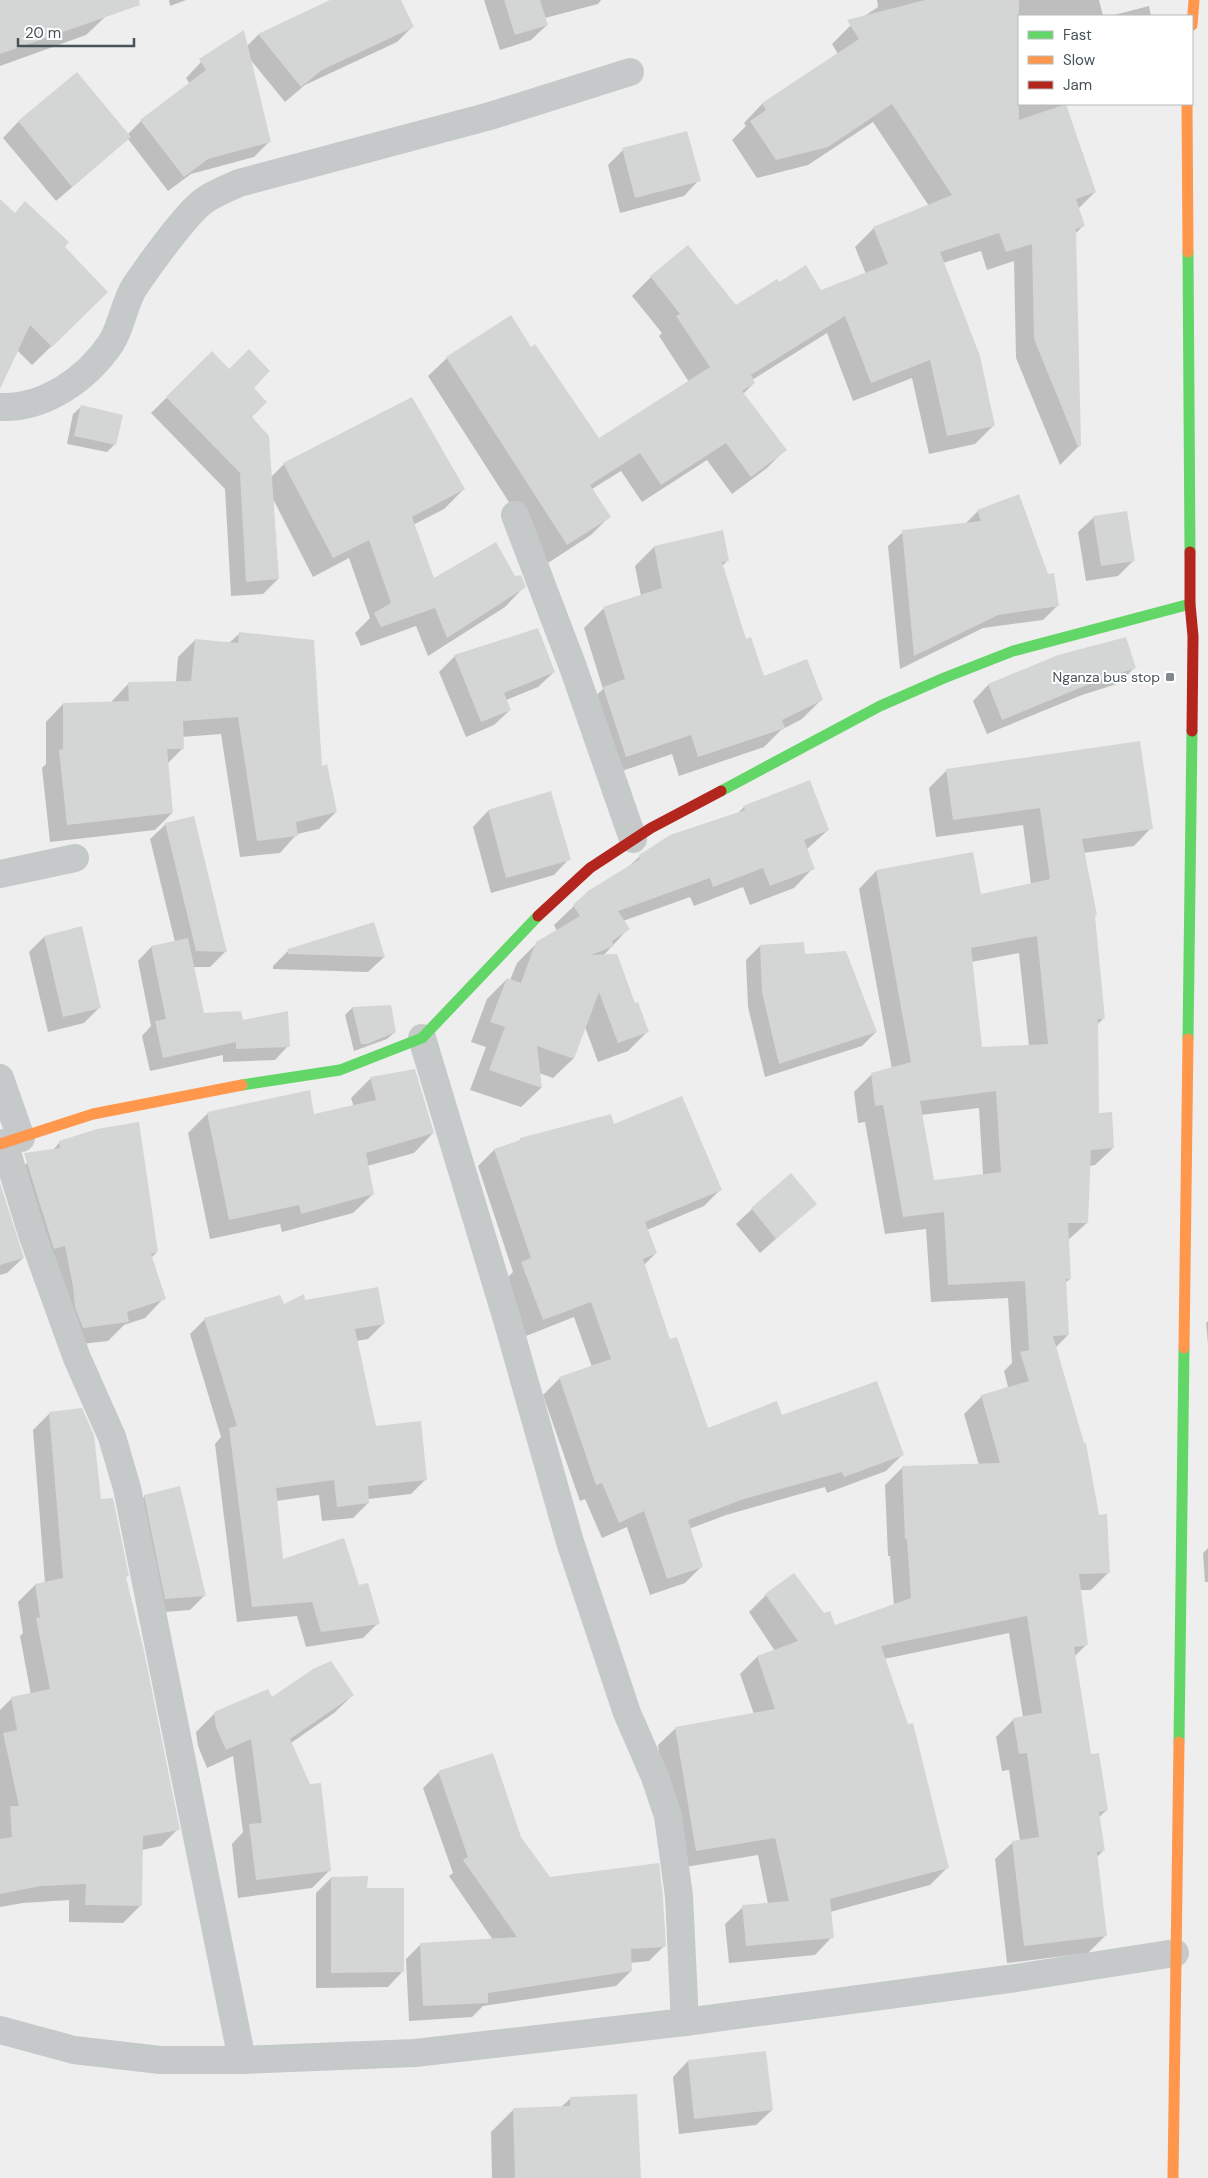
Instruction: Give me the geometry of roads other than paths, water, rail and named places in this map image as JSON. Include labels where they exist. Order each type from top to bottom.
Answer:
[{"type":"main road","points":[[1193,15],[1194,0]]},
{"type":"main road","points":[[1173,2178],[1175,1953],[1200,636],[1190,604],[1187,105]]},
{"type":"main road","points":[[8,1142],[94,1114],[253,1083],[340,1070],[422,1038],[523,929],[590,868],[633,839],[880,706],[944,678],[1013,651],[1190,604]]},
{"type":"street","points":[[0,407],[16,408],[52,396],[87,371],[111,342],[134,288],[182,225],[204,200],[239,183],[490,116],[630,72]]},
{"type":"street","points":[[515,515],[573,667],[633,839]]},
{"type":"street","points":[[0,874],[75,858]]},
{"type":"street","points":[[422,1038],[503,1304],[570,1542],[627,1713],[655,1778],[668,1816],[679,1896],[685,2022]]},
{"type":"street","points":[[0,1078],[8,1142],[32,1234],[77,1358],[112,1436],[128,1488],[242,2060]]},
{"type":"street","points":[[0,2030],[74,2050],[160,2060],[242,2060],[415,2054],[685,2022],[1006,1979],[1175,1953]]},
{"type":"place","name":"Nganza bus stop","points":[[1170,677]]}]
